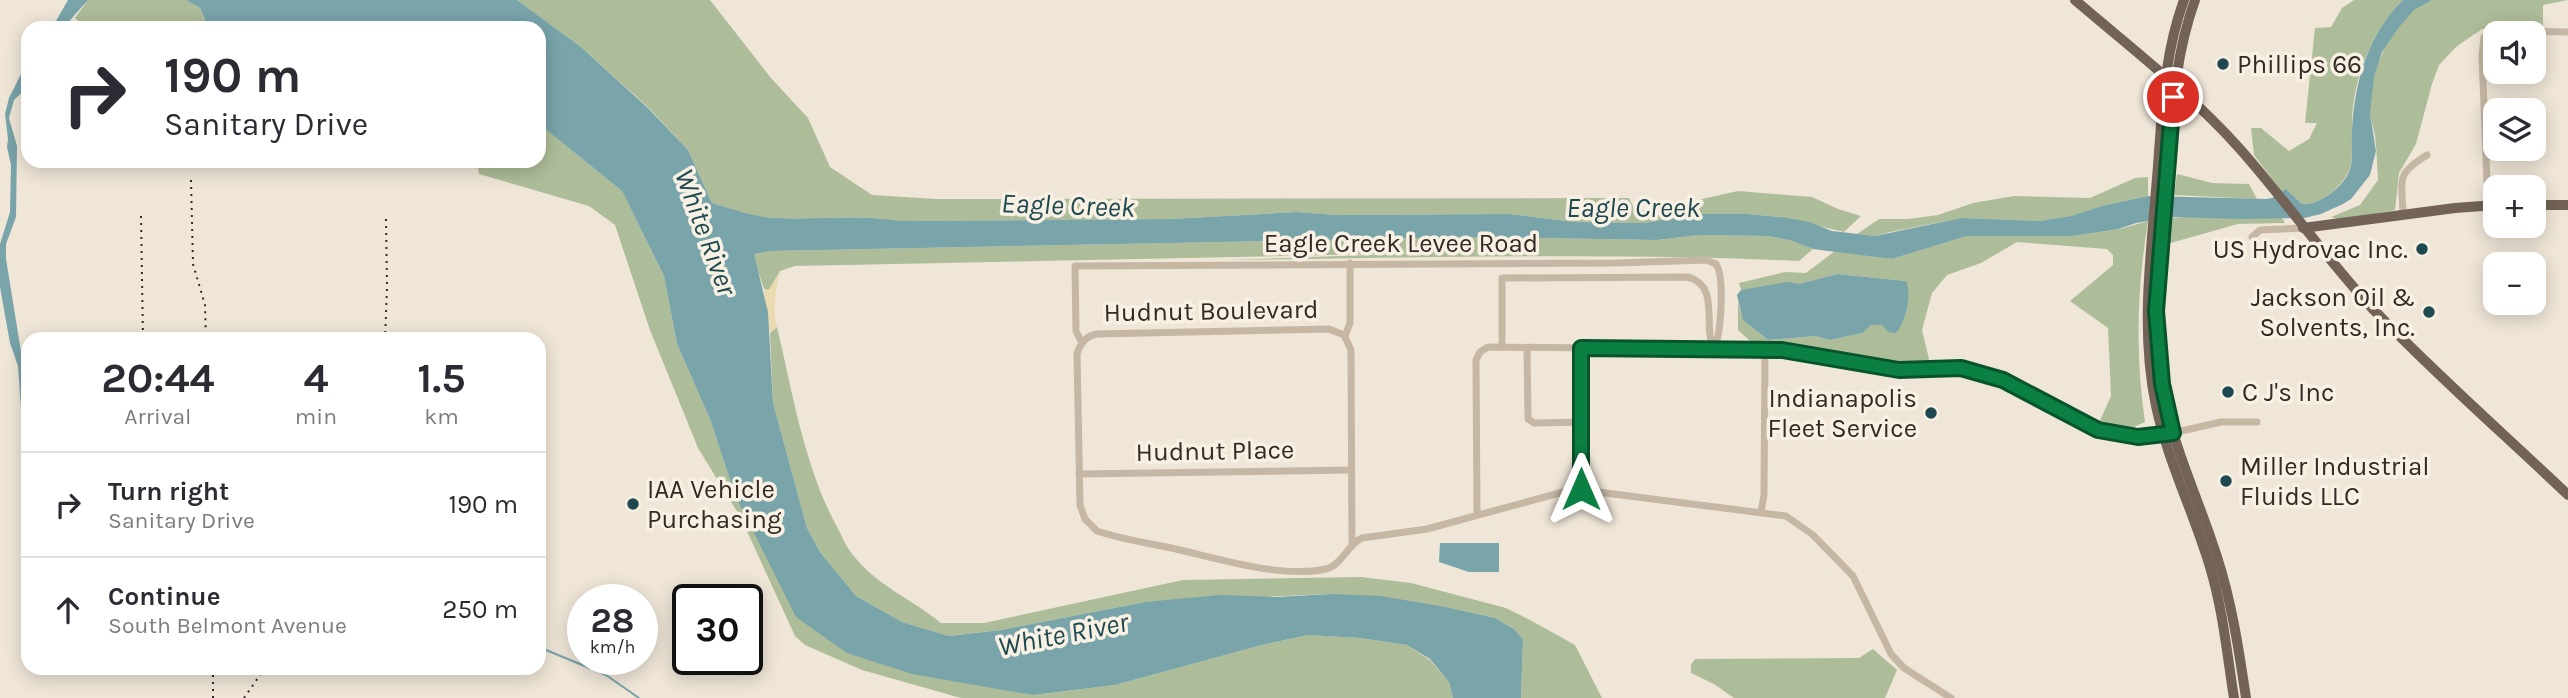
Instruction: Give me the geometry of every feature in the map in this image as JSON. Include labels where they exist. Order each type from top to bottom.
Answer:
[{"type":"main road","points":[[2075,0],[2174,85],[2230,139],[2373,309],[2568,495]]},
{"type":"main road","points":[[2162,176],[2165,77],[2184,0]]},
{"type":"main road","points":[[2195,0],[2182,41],[2162,176],[2156,241],[2158,348],[2168,434],[2211,570],[2224,621],[2234,698]]},
{"type":"main road","points":[[2546,205],[2568,205]]},
{"type":"main road","points":[[2300,224],[2483,206]]},
{"type":"main road","points":[[2168,434],[2214,548],[2227,592],[2246,698]]},
{"type":"street","points":[[2490,175],[2483,40],[2487,33],[2496,31],[2568,32]]},
{"type":"street","points":[[2403,214],[2404,173],[2408,167],[2427,155]]},
{"type":"street","points":[[2252,237],[2260,230],[2300,224]]},
{"type":"street","name":"Eagle Creek Levee Road","points":[[1082,343],[1076,331],[1075,266],[1711,260],[1718,266],[1721,274],[1719,339],[1714,349]]},
{"type":"street","points":[[1345,336],[1350,323],[1350,263]]},
{"type":"street","points":[[1502,347],[1502,278],[1688,277],[1700,282],[1707,294],[1709,337],[1714,349]]},
{"type":"street","name":"Hudnut Boulevard","points":[[1352,545],[1351,350],[1345,336],[1329,329],[1096,334],[1082,343],[1077,354],[1082,512],[1090,525],[1102,532],[1278,571],[1328,568],[1362,538],[1421,531],[1560,491],[1581,489],[1647,496],[1718,509],[1786,516],[1801,524],[1853,576],[1891,654],[1904,668],[1951,698]]},
{"type":"street","points":[[1477,514],[1476,360],[1483,349],[1502,347],[1789,351],[1899,370],[1952,367],[1979,371],[2006,382],[2094,429],[2127,436],[2168,434],[2221,422],[2258,422]]},
{"type":"street","points":[[1527,348],[1529,421],[1581,422]]},
{"type":"street","points":[[1581,348],[1581,489]]},
{"type":"street","points":[[1761,512],[1764,495],[1765,350]]},
{"type":"street","name":"Hudnut Place","points":[[1079,474],[1350,470]]},
{"type":"green space","points":[[88,0],[186,0],[200,8],[205,21],[78,21],[75,18]]},
{"type":"green space","points":[[517,0],[710,0],[771,78],[808,118],[830,167],[872,195],[937,199],[1629,198],[1635,210],[1649,211],[1738,191],[1812,197],[1861,216],[1844,232],[1781,217],[1747,214],[1644,223],[1574,222],[1509,214],[1336,215],[1297,212],[1171,219],[900,221],[759,216],[712,203],[688,150],[650,109],[581,47]]},
{"type":"green space","points":[[2354,0],[2403,0],[2382,25],[2361,71],[2353,104],[2352,155],[2348,173],[2329,194],[2315,202],[2302,204],[2286,189],[2282,192],[2254,155],[2251,128],[2261,128],[2289,151],[2309,139],[2317,123],[2305,123],[2315,28],[2331,27],[2342,8]]},
{"type":"green space","points":[[2432,0],[2568,0],[2543,5],[2543,21],[2483,21],[2483,29],[2456,47],[2439,65],[2416,144],[2399,173],[2395,210],[2340,220],[2331,217],[2360,205],[2378,180],[2375,136],[2370,115],[2373,82],[2385,48],[2394,32],[2418,7]]},
{"type":"green space","points":[[546,130],[622,191],[664,276],[677,344],[710,419],[735,495],[762,544],[978,684],[1033,695],[1115,685],[1308,635],[1360,638],[1407,645],[1430,660],[1449,682],[1453,698],[961,698],[862,670],[805,645],[795,636],[741,518],[698,448],[650,330],[615,225],[589,206],[479,174],[478,168],[546,168]]},
{"type":"green space","points":[[2177,174],[2212,183],[2249,184],[2257,199],[2174,195]]},
{"type":"green space","points":[[2148,177],[2148,196],[2072,216],[2039,221],[1961,218],[1875,236],[1857,234],[1879,219],[1938,215],[1973,203],[2014,196],[2090,198],[2135,178]]},
{"type":"green space","points":[[2168,218],[2282,218],[2285,223],[2238,224],[2167,244]]},
{"type":"green space","points":[[2148,221],[2141,271],[2139,322],[2145,422],[2134,427],[2098,425],[2111,396],[2108,328],[2070,301],[2113,265],[2113,255],[2107,249],[2017,242],[1981,263],[1947,275],[1932,293],[1922,330],[1929,359],[1926,365],[1751,342],[1738,330],[1738,301],[1743,320],[1768,340],[1815,336],[1830,340],[1863,333],[1871,325],[1882,325],[1906,281],[1837,274],[1799,284],[1741,290],[1739,283],[1785,272],[1806,273],[1835,251],[1892,259],[1967,236],[2073,236],[2120,229]]},
{"type":"green space","points":[[1699,235],[1767,236],[1789,240],[1813,249],[1799,261],[1585,256],[1227,260],[1425,253],[795,266],[780,271],[769,290],[764,289],[753,256],[770,251],[1470,237],[1657,240]]},
{"type":"green space","points":[[777,327],[808,455],[826,504],[846,545],[862,566],[941,623],[984,623],[1183,580],[1361,577],[1411,583],[1506,608],[1532,621],[1575,645],[1602,698],[1521,698],[1523,639],[1514,629],[1495,618],[1446,607],[1331,594],[1145,602],[1001,630],[949,636],[902,622],[856,596],[820,552],[807,528],[773,403],[770,333]]},
{"type":"green space","points":[[1873,649],[1897,670],[1885,698],[1734,698],[1691,673],[1691,665],[1695,659],[1859,658]]},
{"type":"sand","points":[[780,271],[775,306],[777,327],[770,333],[764,289],[769,290]]},
{"type":"water","points":[[68,0],[88,0],[69,21],[56,21]]},
{"type":"water","points":[[186,0],[517,0],[546,21],[204,21],[200,8]]},
{"type":"water","name":"White River","points":[[2403,0],[2432,0],[2414,10],[2382,52],[2374,77],[2370,114],[2376,151],[2370,175],[2351,199],[2321,214],[2304,218],[2172,217],[2073,236],[1967,236],[1892,259],[1813,249],[1789,240],[1767,236],[1699,235],[1657,240],[1470,237],[770,251],[754,254],[768,312],[773,403],[807,528],[820,552],[856,596],[902,622],[949,636],[1001,630],[1145,602],[1220,595],[1380,596],[1495,618],[1514,629],[1523,639],[1521,698],[1453,698],[1449,682],[1430,659],[1407,645],[1360,638],[1308,635],[1115,685],[1033,695],[912,674],[847,653],[796,617],[735,495],[710,419],[677,344],[664,276],[622,191],[546,130],[546,21],[581,47],[649,109],[688,150],[712,203],[767,217],[900,221],[1171,219],[1297,212],[1336,215],[1509,214],[1574,222],[1644,223],[1703,214],[1747,214],[1781,217],[1809,222],[1832,231],[1875,236],[1961,218],[2039,221],[2071,216],[2148,196],[2266,199],[2286,189],[2302,204],[2308,204],[2322,199],[2336,189],[2349,172],[2356,93],[2365,59],[2381,28]]},
{"type":"water","points":[[21,74],[21,94],[14,100],[9,118],[17,146],[16,217],[6,244],[6,259],[21,352],[21,408],[18,366],[10,343],[0,287],[0,244],[10,212],[11,165],[5,114],[9,98]]},
{"type":"water","points":[[1837,274],[1906,281],[1907,308],[1896,333],[1888,332],[1882,325],[1871,325],[1863,333],[1830,340],[1815,336],[1768,340],[1743,320],[1737,295],[1741,290],[1787,282],[1799,284]]},
{"type":"water","points":[[1440,543],[1499,543],[1499,572],[1469,572],[1439,562]]},
{"type":"waterway","points":[[546,650],[606,675],[639,698]]},
{"type":"railway","points":[[191,180],[193,264],[205,305],[206,332]]},
{"type":"railway","points":[[141,216],[143,332]]},
{"type":"railway","points":[[385,332],[386,219]]},
{"type":"railway","points":[[213,675],[213,698]]},
{"type":"railway","points":[[244,698],[260,675]]},
{"type":"place","name":"Phillips 66","points":[[2223,64]]},
{"type":"place","name":"US Hydrovac Inc.","points":[[2422,249]]},
{"type":"place","name":"Jackson Oil & Solvents, Inc.","points":[[2429,312]]},
{"type":"place","name":"C J's Inc","points":[[2228,392]]},
{"type":"place","name":"Indianapolis Fleet Service","points":[[1931,413]]},
{"type":"place","name":"Miller Industrial Fluids LLC","points":[[2226,481]]},
{"type":"place","name":"IAA Vehicle Purchasing","points":[[633,504]]},
{"type":"route","points":[[1581,489],[1581,348],[1782,350],[1899,370],[1961,368],[2003,380],[2081,424],[2098,430],[2138,437],[2173,433],[2162,384],[2156,311],[2173,97]]},
{"type":"water label","name":"Eagle Creek","points":[[1068,205]]},
{"type":"water label","name":"Eagle Creek","points":[[1633,207]]}]
